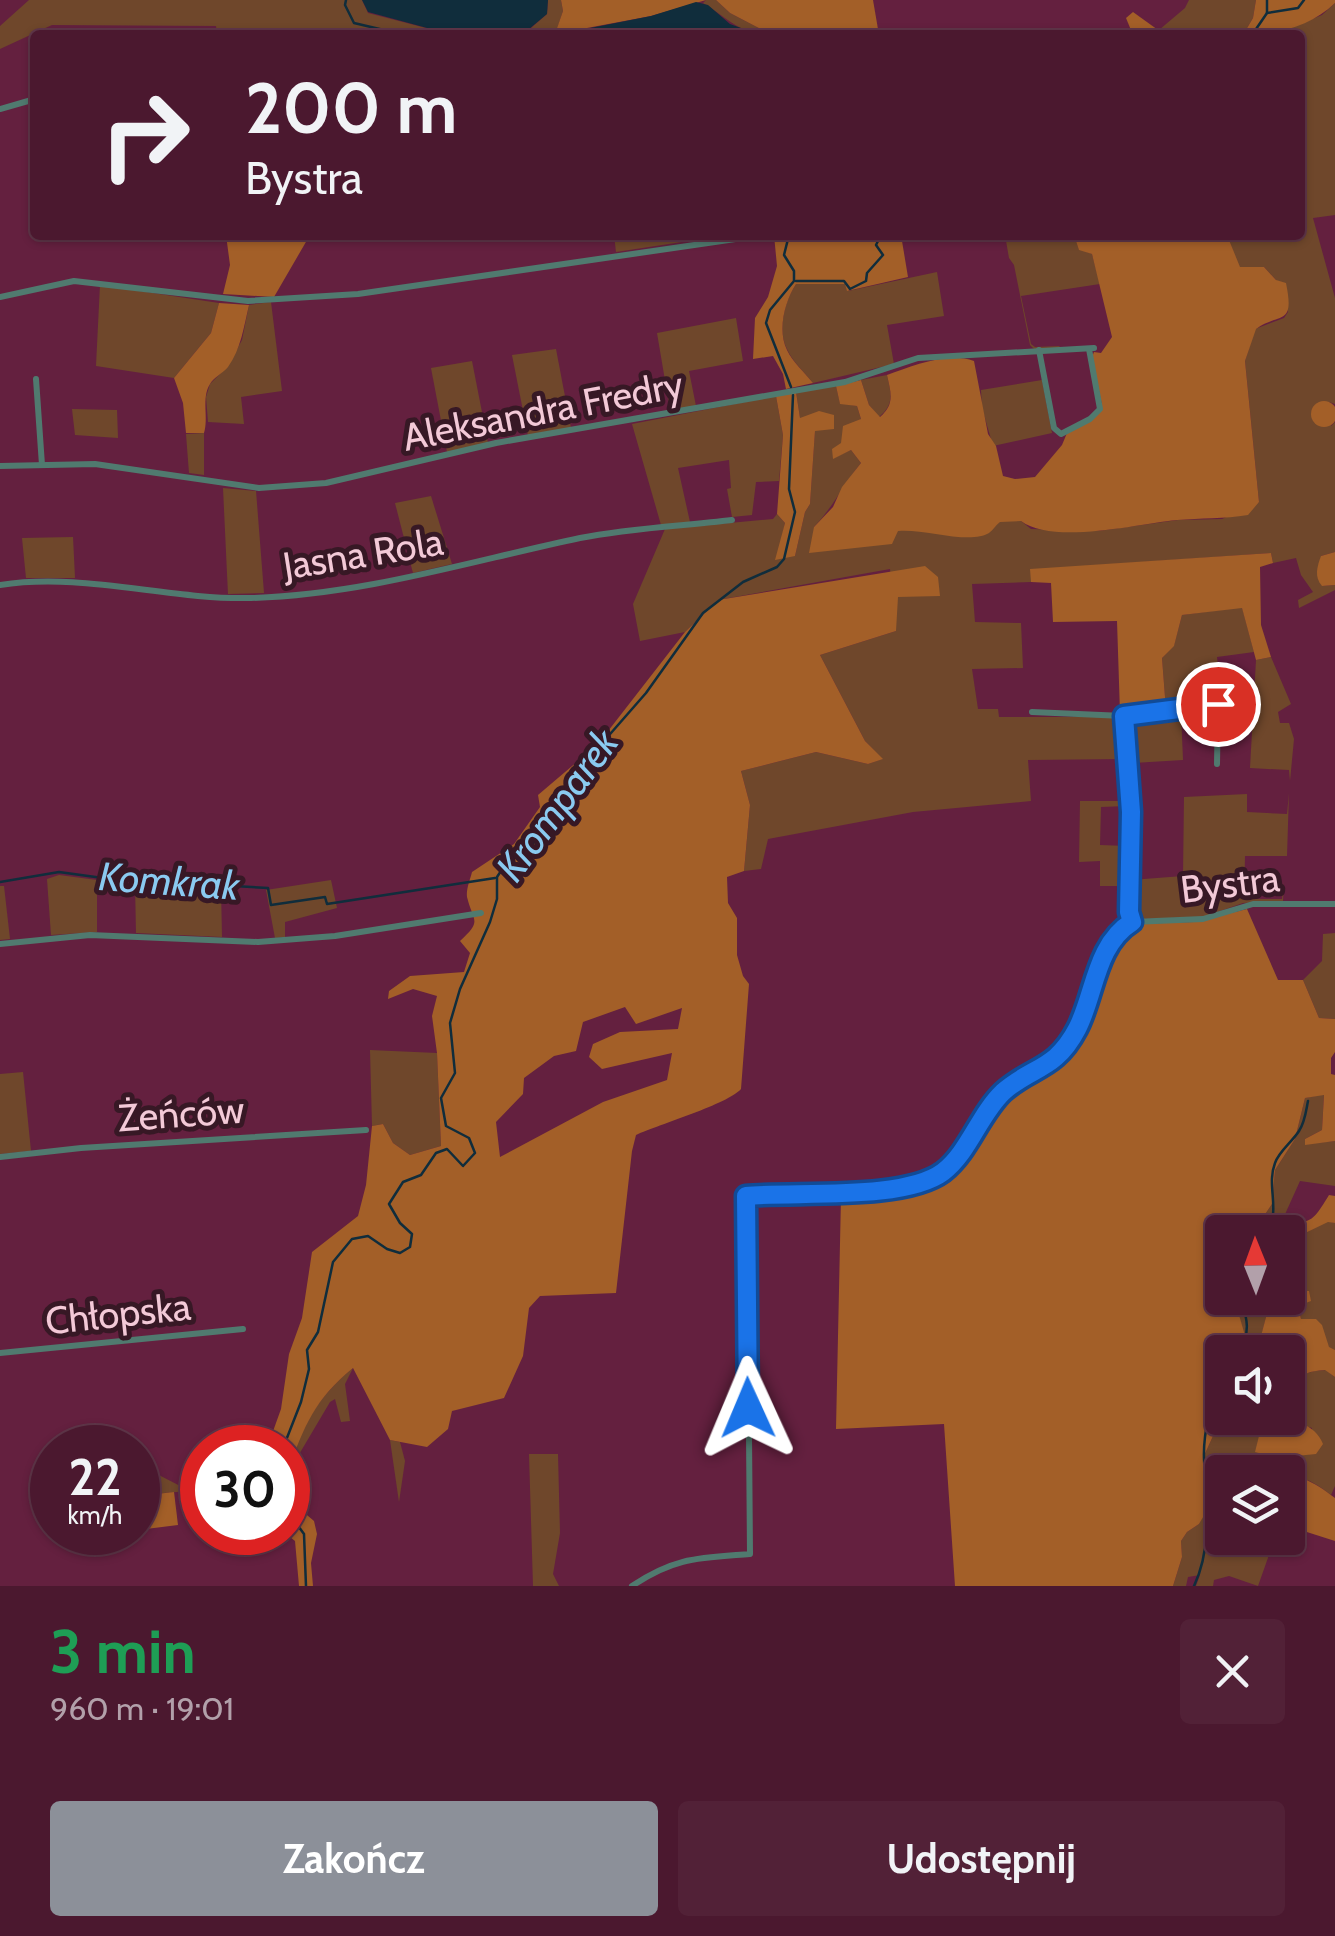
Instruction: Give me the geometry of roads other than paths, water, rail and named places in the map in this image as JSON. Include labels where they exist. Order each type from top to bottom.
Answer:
[{"type":"street","points":[[0,109],[30,100]]},
{"type":"street","points":[[0,298],[74,281],[248,301],[358,294],[729,240]]},
{"type":"street","name":"Aleksandra Fredry","points":[[0,466],[118,466],[258,488],[326,483],[496,443],[845,382],[918,358],[1039,350],[1092,349],[1100,409],[1090,419],[1061,434],[1054,428],[1039,350]]},
{"type":"street","points":[[36,380],[42,465]]},
{"type":"street","name":"Jasna Rola","points":[[0,585],[72,581],[202,597],[252,598],[397,581],[584,538],[732,520]]},
{"type":"street","points":[[1032,712],[1124,716],[1218,704],[1218,764]]},
{"type":"street","name":"Bystra","points":[[1124,716],[1132,922]]},
{"type":"street","name":"Bystra","points":[[632,1586],[660,1567],[694,1559],[750,1554],[746,1196],[872,1190],[919,1182],[942,1173],[998,1097],[1061,1054],[1080,1023],[1106,953],[1122,929],[1132,922],[1204,919],[1253,904],[1335,904]]},
{"type":"street","points":[[0,944],[90,936],[258,942],[335,936],[480,913]]},
{"type":"street","name":"Żeńców","points":[[0,1157],[81,1148],[366,1130]]},
{"type":"street","name":"Chłopska","points":[[0,1354],[242,1329]]},
{"type":"water","points":[[362,0],[548,0],[547,14],[528,30],[435,30],[368,12]]},
{"type":"water","points":[[696,2],[708,5],[730,24],[746,30],[580,30],[651,16]]},
{"type":"waterway","name":"Kromparek","points":[[346,0],[354,23],[384,30]]},
{"type":"waterway","points":[[1267,0],[1267,13]]},
{"type":"waterway","points":[[1255,30],[1267,13],[1298,8],[1304,0]]},
{"type":"waterway","name":"Kromparek","points":[[788,240],[784,255],[794,271],[794,281],[770,310],[766,323],[791,387]]},
{"type":"waterway","points":[[796,281],[844,281],[850,289],[866,281],[867,273],[883,255],[876,245],[878,240]]},
{"type":"waterway","name":"Kromparek","points":[[292,1425],[309,1369],[307,1350],[318,1332],[333,1262],[352,1239],[368,1236],[400,1253],[410,1247],[412,1234],[389,1204],[403,1182],[421,1175],[436,1153],[447,1149],[463,1166],[475,1153],[469,1138],[446,1126],[441,1098],[455,1073],[450,1023],[460,989],[490,922],[497,899],[497,877],[509,859],[541,838],[590,757],[646,693],[703,613],[743,582],[777,567],[784,559],[795,512],[789,489],[793,395]]},
{"type":"waterway","name":"Komkrak","points":[[0,882],[59,872],[110,879],[268,888],[271,905],[325,897],[327,904],[495,878]]},
{"type":"waterway","points":[[1273,1215],[1275,1163],[1301,1128],[1308,1101]]},
{"type":"waterway","points":[[1245,1315],[1245,1335]]},
{"type":"waterway","points":[[1194,1586],[1206,1539],[1205,1435]]},
{"type":"waterway","name":"Kromparek","points":[[305,1555],[306,1586]]}]
